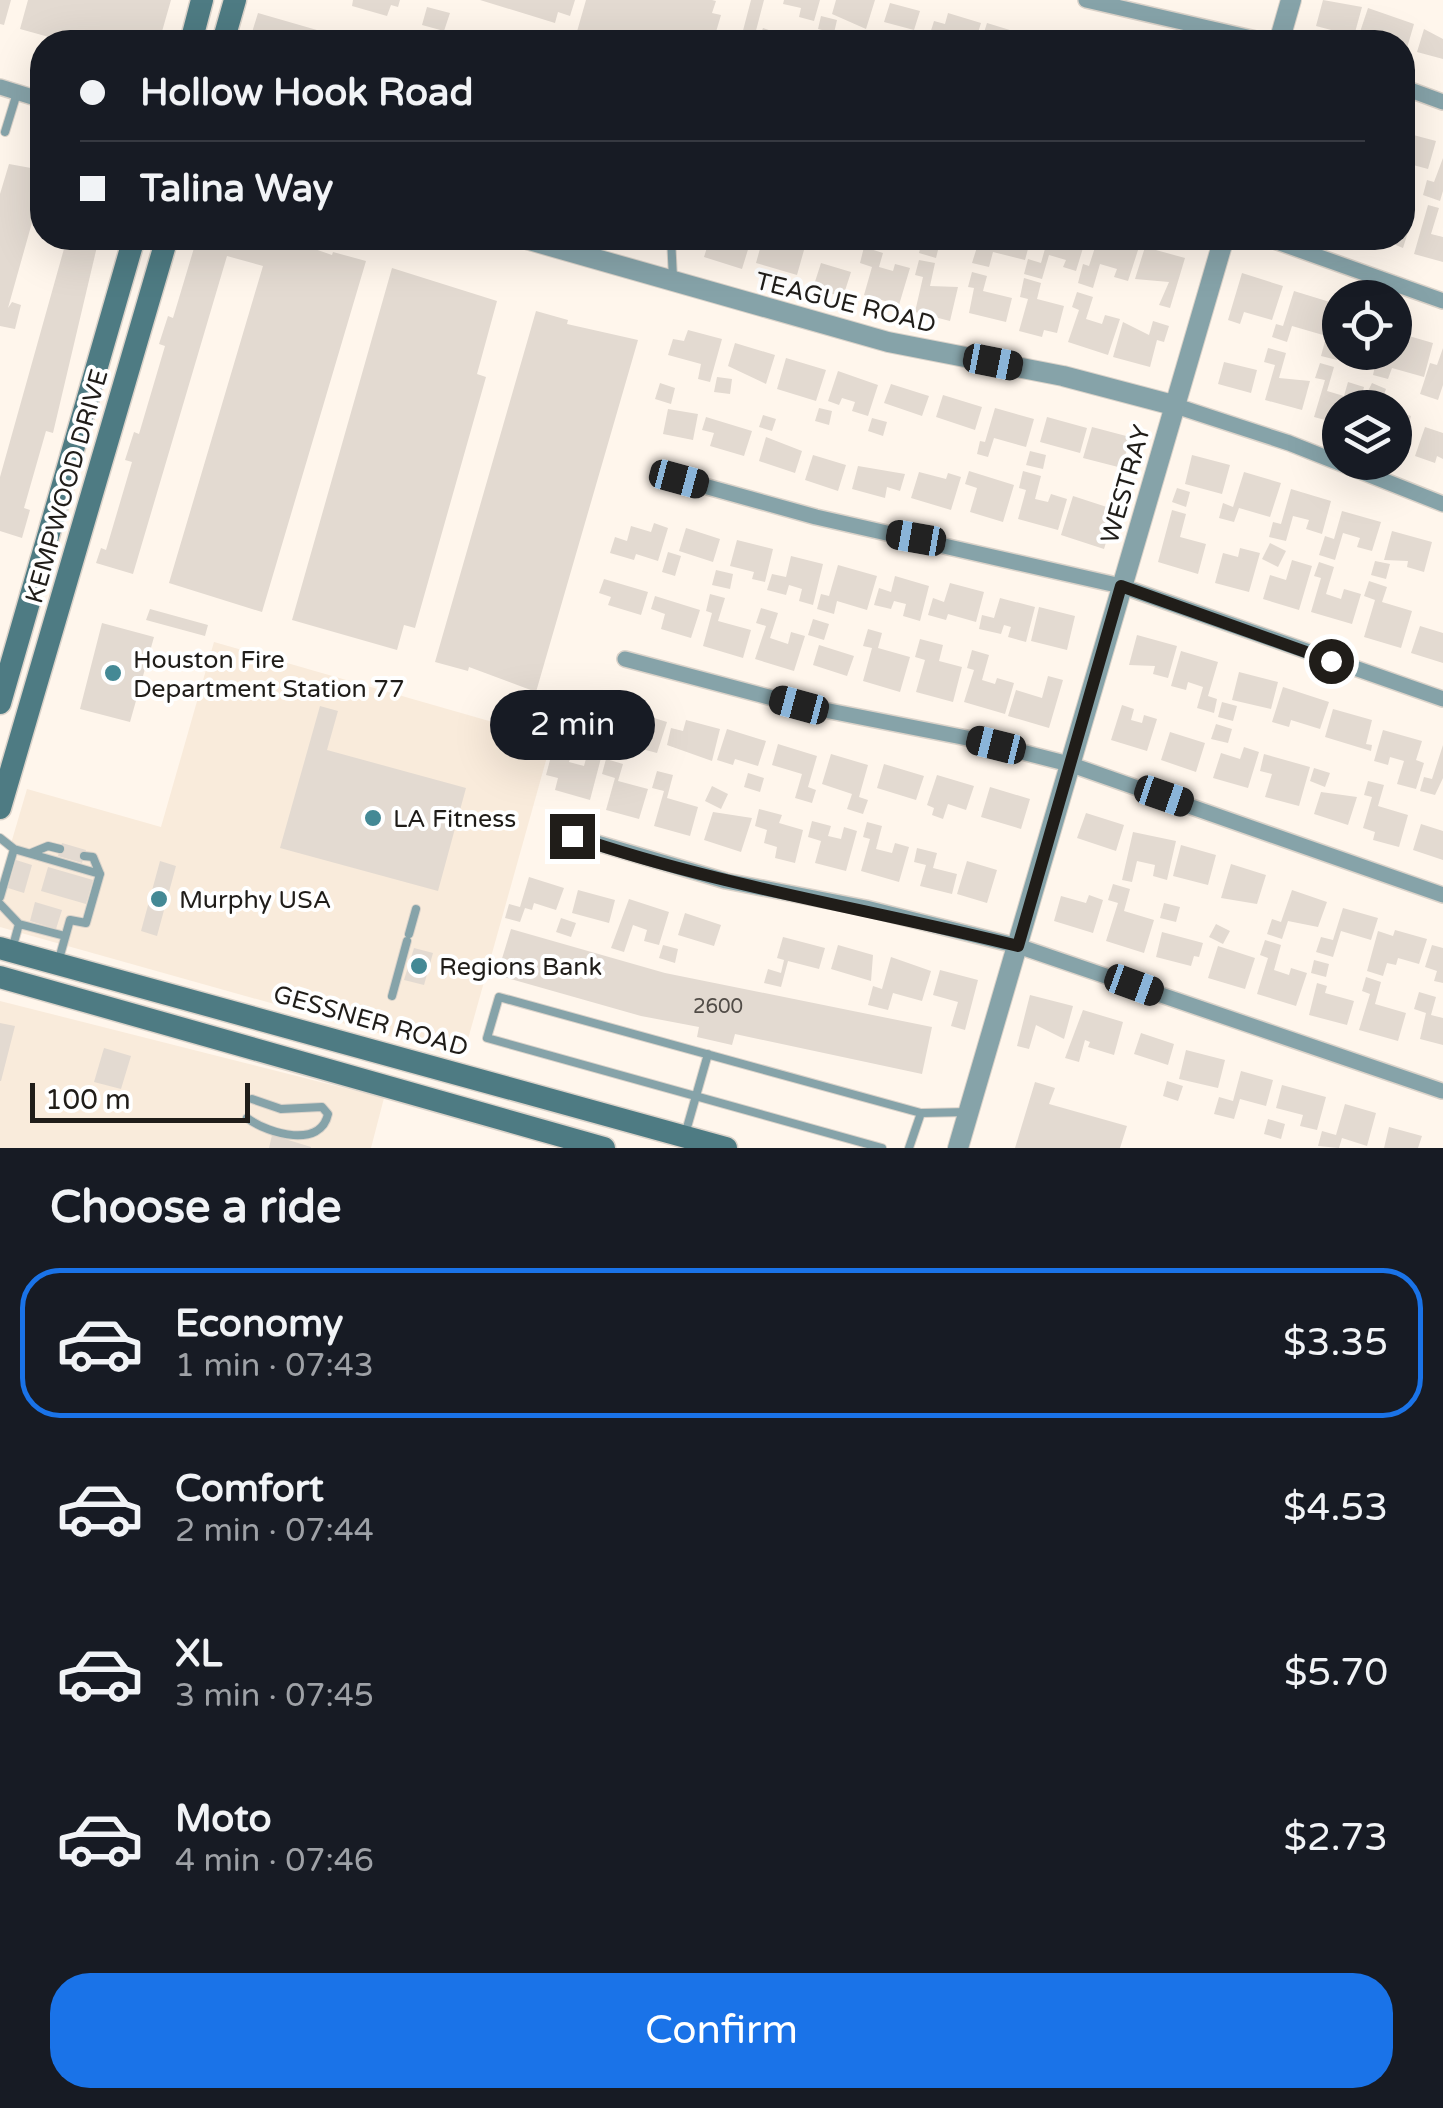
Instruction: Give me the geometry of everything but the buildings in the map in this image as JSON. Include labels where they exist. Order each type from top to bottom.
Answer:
[{"type":"main road","points":[[193,30],[202,0]]},
{"type":"main road","points":[[226,30],[235,0]]},
{"type":"main road","name":"KEMPWOOD DRIVE","points":[[0,702],[130,250]]},
{"type":"main road","name":"KEMPWOOD DRIVE","points":[[0,808],[164,250]]},
{"type":"main road","points":[[78,429],[109,437]]},
{"type":"main road","name":"GESSNER ROAD","points":[[6,949],[683,1142],[726,1148]]},
{"type":"main road","points":[[0,978],[574,1144],[604,1148]]},
{"type":"street","points":[[1086,0],[1217,30]]},
{"type":"street","points":[[1282,30],[1291,0]]},
{"type":"street","points":[[0,88],[30,96]]},
{"type":"street","points":[[1415,92],[1443,102]]},
{"type":"street","name":"TEAGUE ROAD","points":[[564,250],[888,342],[1063,376],[1174,405],[1288,442],[1443,504]]},
{"type":"street","name":"WESTRAY","points":[[958,1148],[1220,250]]},
{"type":"street","points":[[1300,250],[1443,301]]},
{"type":"street","points":[[679,479],[816,517],[1121,586],[1443,698]]},
{"type":"street","points":[[625,659],[799,705],[967,738],[1069,764],[1443,895]]},
{"type":"street","points":[[572,836],[726,881],[866,908],[1018,946],[1442,1091]]},
{"type":"lane","points":[[4,132],[17,92]]},
{"type":"lane","points":[[672,250],[673,281]]},
{"type":"lane","points":[[0,838],[14,849],[100,874]]},
{"type":"lane","points":[[30,854],[48,846],[60,849]]},
{"type":"lane","points":[[14,849],[0,900],[19,924],[65,936]]},
{"type":"lane","points":[[58,964],[70,920],[86,923],[100,874],[93,858],[84,856]]},
{"type":"lane","points":[[392,996],[416,910]]},
{"type":"lane","points":[[6,949],[19,924]]},
{"type":"lane","points":[[882,1148],[488,1038],[500,997],[921,1112],[968,1112]]},
{"type":"lane","points":[[683,1142],[708,1054]]},
{"type":"lane","points":[[247,1118],[273,1134],[300,1140],[315,1137],[326,1126],[328,1114],[322,1106],[281,1109],[252,1098]]},
{"type":"lane","points":[[909,1148],[921,1112]]},
{"type":"shaded area","points":[[214,642],[552,739],[463,1057],[0,927],[0,881],[27,789],[161,827]]},
{"type":"shaded area","points":[[0,1001],[384,1098],[371,1148],[0,1148]]},
{"type":"place","name":"Houston Fire Department Station 77","points":[[113,673]]},
{"type":"place","name":"LA Fitness","points":[[373,818]]},
{"type":"place","name":"Murphy USA","points":[[159,899]]},
{"type":"place","name":"Regions Bank","points":[[419,966]]},
{"type":"route","points":[[572,836],[726,881],[866,908],[1018,946],[1121,586],[1331,661]]}]
